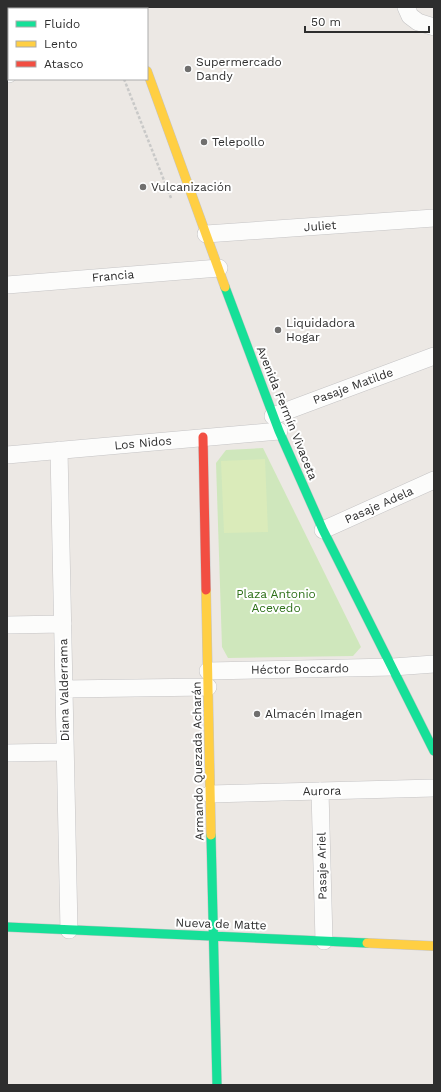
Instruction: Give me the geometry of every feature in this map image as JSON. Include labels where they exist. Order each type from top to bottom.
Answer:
[{"type":"street","points":[[406,7],[410,16],[418,22],[434,27]]},
{"type":"street","name":"Avenida Fermín Vivaceta","points":[[148,75],[276,424],[323,530],[434,751]]},
{"type":"street","name":"Juliet","points":[[206,234],[434,218]]},
{"type":"street","name":"Francia","points":[[7,285],[219,268]]},
{"type":"street","name":"Pasaje Matilde","points":[[276,424],[434,356]]},
{"type":"street","name":"Los Nidos","points":[[7,455],[203,437],[276,424]]},
{"type":"street","name":"Armando Quezada Acharán","points":[[203,437],[213,936],[218,1085]]},
{"type":"street","name":"Diana Valderrama","points":[[59,450],[69,930]]},
{"type":"street","name":"Pasaje Adela","points":[[323,530],[434,480]]},
{"type":"street","points":[[7,625],[62,624]]},
{"type":"street","name":"Héctor Boccardo","points":[[64,689],[434,664]]},
{"type":"street","points":[[7,753],[65,752]]},
{"type":"street","name":"Aurora","points":[[210,794],[434,788]]},
{"type":"street","name":"Pasaje Ariel","points":[[320,791],[324,941]]},
{"type":"street","name":"Nueva de Matte","points":[[7,927],[434,946]]},
{"type":"green space","name":"Plaza Antonio Acevedo","points":[[263,448],[361,647],[353,656],[228,658],[222,647],[216,463],[226,450]]},
{"type":"green space","points":[[265,459],[268,532],[224,533],[221,461]]},
{"type":"traffic: fast","points":[[225,287],[279,431],[323,530],[434,751]]},
{"type":"traffic: fast","points":[[211,835],[217,1085]]},
{"type":"traffic: fast","points":[[7,927],[367,943]]},
{"type":"traffic: slow","points":[[148,74],[225,287]]},
{"type":"traffic: slow","points":[[206,590],[211,835]]},
{"type":"traffic: slow","points":[[367,943],[434,946]]},
{"type":"traffic: jam","points":[[203,437],[206,590]]},
{"type":"place","name":"Supermercado Dandy","points":[[188,69]]},
{"type":"place","name":"Telepollo","points":[[204,142]]},
{"type":"place","name":"Vulcanización","points":[[143,187]]},
{"type":"place","name":"Liquidadora Hogar","points":[[278,330]]},
{"type":"place","name":"Almacén Imagen","points":[[257,714]]}]
